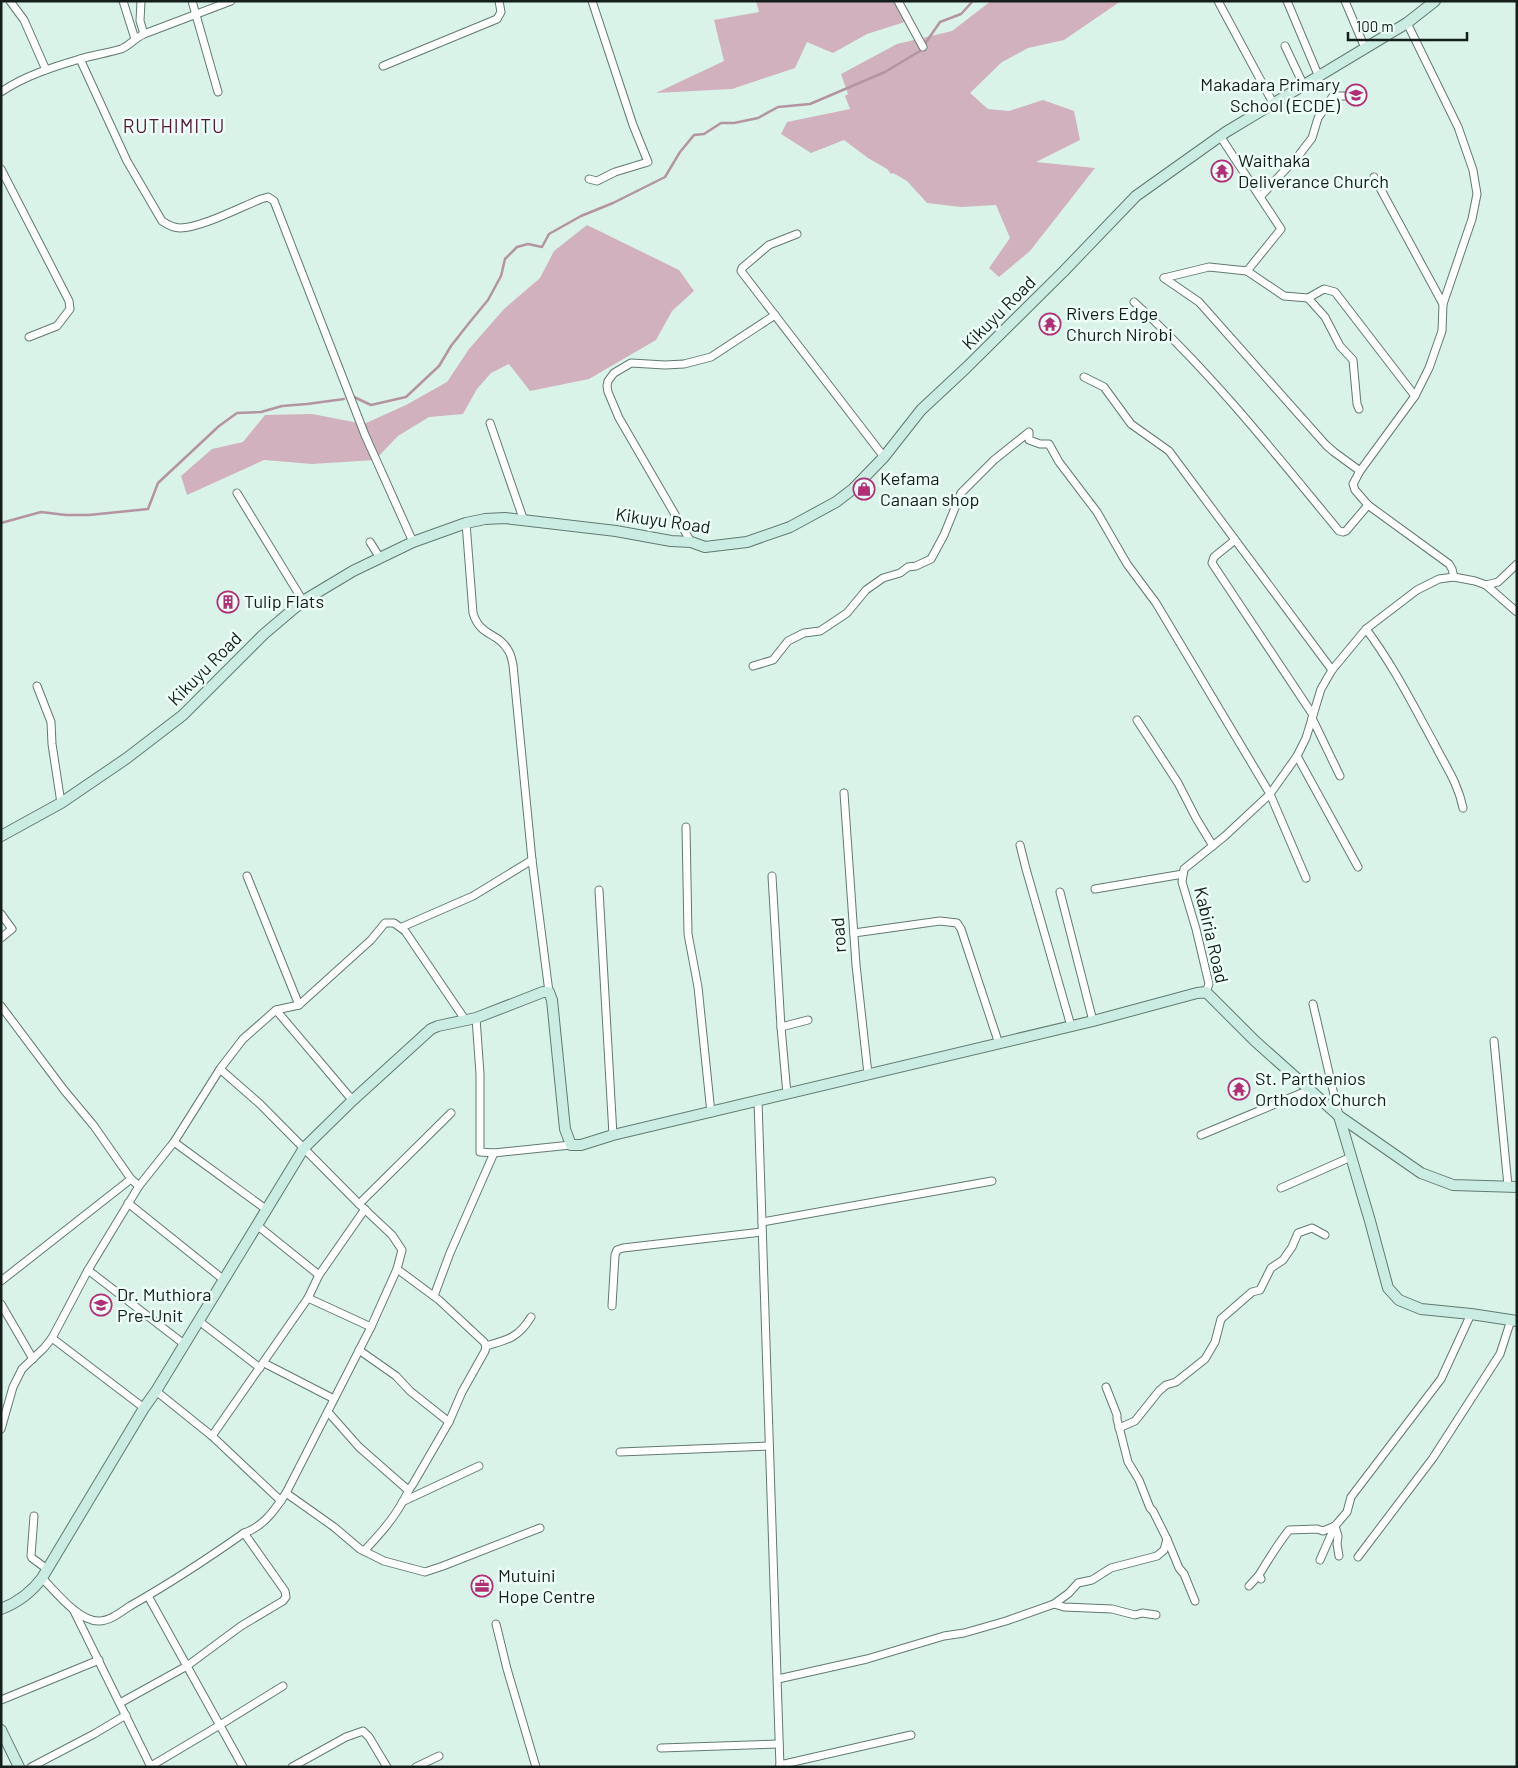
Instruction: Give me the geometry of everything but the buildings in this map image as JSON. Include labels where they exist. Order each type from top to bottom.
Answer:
[{"type":"main road","name":"Kikuyu Road","points":[[1,836],[61,803],[127,758],[184,715],[264,634],[303,601],[353,571],[413,542],[466,523],[505,518],[616,531],[671,541],[691,542],[705,547],[747,542],[790,527],[836,502],[848,493],[884,457],[921,410],[1064,271],[1136,196],[1220,136],[1407,23],[1435,1]]},
{"type":"main road","points":[[1,1609],[33,1591],[45,1573],[304,1148],[353,1100],[431,1029],[471,1019],[543,992],[549,992],[552,1000],[565,1129],[571,1145],[581,1145],[613,1135],[999,1044],[1206,992]]},
{"type":"main road","name":"Kabiria Road","points":[[1206,992],[1255,1041],[1339,1116],[1421,1173],[1452,1185],[1512,1186]]},
{"type":"main road","points":[[1339,1116],[1388,1288],[1399,1300],[1421,1310],[1514,1320]]},
{"type":"main road","points":[[1,1730],[20,1767]]},
{"type":"street","points":[[10,1],[24,20],[46,70]]},
{"type":"street","points":[[123,1],[135,39]]},
{"type":"street","points":[[141,1],[140,21],[144,34]]},
{"type":"street","points":[[192,1],[218,92]]},
{"type":"street","points":[[1,92],[46,70],[80,58],[123,48],[144,34],[231,1]]},
{"type":"street","points":[[383,66],[497,19],[501,12],[499,1]]},
{"type":"street","points":[[589,179],[597,181],[615,172],[648,162],[630,116],[592,1]]},
{"type":"street","points":[[898,1],[923,47]]},
{"type":"street","points":[[1218,1],[1273,103]]},
{"type":"street","points":[[1287,1],[1319,77]]},
{"type":"street","points":[[1345,1],[1365,48]]},
{"type":"street","points":[[1407,23],[1458,127],[1473,170],[1477,194],[1472,219],[1443,304],[1442,332],[1429,368],[1415,396],[1360,471],[1353,484],[1355,490],[1368,505],[1449,564],[1454,577]]},
{"type":"street","points":[[1285,46],[1304,86]]},
{"type":"street","points":[[80,58],[127,161],[162,221],[172,227],[182,228],[198,224],[261,199],[268,197],[274,201],[365,435],[413,542]]},
{"type":"street","points":[[1260,197],[1312,138],[1318,118],[1333,96],[1346,96]]},
{"type":"street","points":[[1220,136],[1281,229],[1247,271]]},
{"type":"street","points":[[1,169],[69,301],[70,309],[57,326],[29,337]]},
{"type":"street","points":[[1374,177],[1443,304]]},
{"type":"street","points":[[797,234],[769,246],[742,268],[741,271],[884,457]]},
{"type":"street","points":[[1360,471],[1326,444],[1199,302],[1164,278],[1209,267],[1247,271],[1284,296],[1308,298],[1324,289],[1335,292],[1415,396]]},
{"type":"street","points":[[1308,298],[1324,316],[1340,346],[1353,360],[1359,409]]},
{"type":"street","points":[[1134,302],[1163,328],[1243,414],[1339,531],[1346,531],[1368,505]]},
{"type":"street","points":[[691,542],[619,418],[606,386],[614,373],[631,363],[684,364],[711,357],[775,315]]},
{"type":"street","points":[[1084,378],[1104,387],[1131,424],[1170,450],[1332,670]]},
{"type":"street","points":[[490,423],[524,521]]},
{"type":"street","points":[[753,666],[772,660],[788,641],[804,633],[820,630],[847,613],[866,590],[883,578],[900,573],[908,567],[916,566],[931,559],[944,535],[961,493],[994,460],[1029,432],[1029,440],[1040,444],[1049,444],[1059,462],[1097,512],[1127,564],[1156,603],[1270,794],[1306,878]]},
{"type":"street","points":[[237,493],[303,601]]},
{"type":"street","points":[[466,523],[472,613],[481,630],[501,641],[509,650],[513,665],[532,860],[549,992]]},
{"type":"street","points":[[1235,540],[1214,556],[1212,563],[1313,716],[1340,776]]},
{"type":"street","points":[[370,542],[380,558]]},
{"type":"street","points":[[1486,585],[1498,582],[1517,564]]},
{"type":"street","name":"Kabiria Road","points":[[1206,992],[1209,984],[1196,928],[1182,882],[1184,869],[1213,846],[1270,794],[1297,756],[1322,689],[1332,670],[1366,628],[1417,590],[1439,579],[1454,577],[1486,585]]},
{"type":"street","points":[[1486,585],[1517,612]]},
{"type":"street","points":[[1366,628],[1401,682],[1445,765],[1454,778],[1460,791],[1463,808]]},
{"type":"street","points":[[38,686],[51,722],[52,744],[61,803]]},
{"type":"street","points":[[1137,720],[1178,784],[1213,846]]},
{"type":"street","points":[[1297,756],[1358,867]]},
{"type":"street","name":"road","points":[[844,793],[854,933],[868,1074]]},
{"type":"street","points":[[686,827],[688,934],[698,987],[711,1113]]},
{"type":"street","points":[[1020,845],[1071,1026]]},
{"type":"street","points":[[402,927],[474,896],[532,860]]},
{"type":"street","points":[[1094,888],[1183,874]]},
{"type":"street","points":[[248,876],[299,1005]]},
{"type":"street","points":[[772,876],[787,1094]]},
{"type":"street","points":[[600,890],[613,1135]]},
{"type":"street","points":[[1060,892],[1093,1021]]},
{"type":"street","points":[[1,914],[12,929],[1,938]]},
{"type":"street","points":[[854,933],[940,921],[957,923],[961,929],[999,1044]]},
{"type":"street","points":[[1,1429],[16,1378],[22,1369],[52,1338],[88,1270],[128,1203],[174,1142],[220,1069],[243,1039],[276,1010],[299,1005],[371,940],[385,923],[394,923],[402,927],[471,1019],[480,1074],[480,1150],[483,1153],[494,1153],[571,1145]]},
{"type":"street","points":[[1313,1004],[1339,1116]]},
{"type":"street","points":[[1,1006],[64,1090],[94,1126],[131,1180],[139,1186]]},
{"type":"street","points":[[276,1010],[353,1100]]},
{"type":"street","points":[[781,1027],[808,1020]]},
{"type":"street","points":[[1494,1041],[1512,1186]]},
{"type":"street","points":[[74,1610],[88,1619],[99,1622],[110,1619],[244,1533],[252,1530],[274,1512],[286,1493],[328,1412],[371,1327],[397,1269],[402,1250],[392,1235],[260,1104],[220,1069]]},
{"type":"street","points":[[1200,1135],[1309,1090]]},
{"type":"street","points":[[758,1101],[780,1766],[911,1735]]},
{"type":"street","points":[[212,1436],[308,1298],[319,1275],[362,1206],[452,1113]]},
{"type":"street","points":[[174,1142],[267,1210]]},
{"type":"street","points":[[434,1296],[450,1253],[494,1153]]},
{"type":"street","points":[[1281,1188],[1351,1157]]},
{"type":"street","points":[[1,1281],[131,1180]]},
{"type":"street","points":[[762,1222],[992,1181]]},
{"type":"street","points":[[128,1203],[224,1280]]},
{"type":"street","points":[[258,1226],[319,1275]]},
{"type":"street","points":[[1119,1428],[1135,1421],[1159,1391],[1176,1382],[1205,1359],[1215,1342],[1221,1319],[1252,1292],[1260,1290],[1271,1268],[1283,1260],[1292,1247],[1298,1233],[1312,1228],[1325,1235]]},
{"type":"street","points":[[612,1306],[615,1255],[618,1250],[762,1232]]},
{"type":"street","points":[[364,1551],[386,1526],[404,1500],[408,1490],[449,1422],[462,1392],[485,1352],[486,1346],[434,1296],[397,1269]]},
{"type":"street","points":[[88,1270],[184,1344]]},
{"type":"street","points":[[308,1298],[371,1327]]},
{"type":"street","points":[[1,1304],[33,1358]]},
{"type":"street","points":[[1320,1560],[1335,1526],[1347,1512],[1351,1497],[1441,1379],[1471,1314]]},
{"type":"street","points":[[486,1346],[513,1338],[524,1329],[531,1317]]},
{"type":"street","points":[[1358,1557],[1433,1458],[1500,1354],[1514,1320]]},
{"type":"street","points":[[199,1321],[262,1366],[334,1400]]},
{"type":"street","points":[[52,1338],[144,1408]]},
{"type":"street","points":[[359,1350],[396,1376],[416,1396],[449,1422]]},
{"type":"street","points":[[1106,1387],[1117,1415],[1128,1462],[1140,1480],[1150,1508],[1167,1539],[1179,1568],[1184,1574],[1195,1601]]},
{"type":"street","points":[[156,1391],[212,1436],[281,1501]]},
{"type":"street","points":[[328,1412],[359,1447],[408,1490]]},
{"type":"street","points":[[620,1452],[770,1446]]},
{"type":"street","points":[[404,1500],[479,1466]]},
{"type":"street","points":[[286,1493],[334,1526],[364,1551],[384,1561],[425,1572],[540,1528]]},
{"type":"street","points":[[34,1516],[31,1556],[74,1610],[151,1766],[220,1726],[283,1686]]},
{"type":"street","points":[[1335,1526],[1338,1536],[1336,1544],[1339,1556]]},
{"type":"street","points":[[1249,1586],[1260,1577],[1281,1539],[1289,1530],[1317,1529],[1323,1531],[1335,1526]]},
{"type":"street","points":[[120,1703],[187,1666],[241,1626],[283,1601],[286,1597],[285,1591],[244,1533]]},
{"type":"street","points":[[778,1679],[867,1658],[944,1636],[964,1633],[1054,1604],[1069,1593],[1078,1583],[1092,1580],[1111,1568],[1157,1556],[1164,1550],[1167,1539]]},
{"type":"street","points":[[148,1596],[242,1767]]},
{"type":"street","points":[[1054,1604],[1064,1607],[1112,1609],[1135,1615],[1142,1613],[1156,1614]]},
{"type":"street","points":[[496,1624],[507,1669],[536,1767]]},
{"type":"street","points":[[1,1700],[98,1660]]},
{"type":"street","points":[[30,1767],[126,1715]]},
{"type":"street","points":[[292,1767],[346,1737],[363,1730],[387,1767]]},
{"type":"street","points":[[661,1748],[780,1744]]},
{"type":"street","points":[[416,1767],[439,1756]]},
{"type":"shaded area","points":[[756,1],[900,1],[908,21],[867,34],[833,53],[807,42],[795,68],[732,89],[656,93],[724,61],[714,20],[759,12]]},
{"type":"shaded area","points":[[991,1],[1121,1],[1064,40],[1028,48],[1002,62],[970,93],[988,109],[1009,111],[1043,100],[1074,111],[1080,140],[1036,162],[1095,168],[1030,251],[999,277],[989,268],[1010,238],[996,205],[961,207],[927,203],[907,181],[893,173],[891,174],[887,169],[868,158],[844,140],[811,153],[781,134],[787,122],[850,109],[845,96],[848,94],[841,74],[897,44],[952,31]]},
{"type":"shaded area","points":[[587,225],[679,270],[694,291],[672,311],[656,340],[589,379],[530,391],[509,364],[491,373],[477,389],[463,414],[429,417],[398,436],[375,460],[312,464],[264,460],[187,495],[181,476],[212,449],[243,442],[265,415],[312,414],[364,424],[406,405],[447,382],[469,349],[504,309],[540,278],[554,251]]},
{"type":"waterway","points":[[354,397],[371,405],[406,397],[439,366],[451,346],[488,300],[501,276],[505,259],[517,247],[528,244],[542,247],[549,234],[581,216],[613,203],[665,177],[680,152],[694,135],[704,134],[721,123],[734,123],[758,118],[778,107],[810,104],[885,72],[920,51],[940,22],[961,14],[973,1]]},
{"type":"waterway","points":[[1,523],[41,512],[89,515],[148,509],[158,483],[219,426],[237,413],[261,412],[282,406],[344,399]]},
{"type":"place","name":"Makadara Primary School (ECDE)","points":[[1356,95]]},
{"type":"place","name":"Waithaka Deliverance Church","points":[[1222,171]]},
{"type":"place","name":"Rivers Edge Church Nirobi","points":[[1050,324]]},
{"type":"place","name":"Kefama Canaan shop","points":[[864,489]]},
{"type":"place","name":"Tulip Flats","points":[[228,602]]},
{"type":"place","name":"St. Parthenios Orthodox Church","points":[[1239,1089]]},
{"type":"place","name":"Dr. Muthiora Pre-Unit","points":[[101,1305]]},
{"type":"place","name":"Mutuini Hope Centre","points":[[482,1586]]},
{"type":"district","name":"RUTHIMITU","points":[[174,126]]}]
